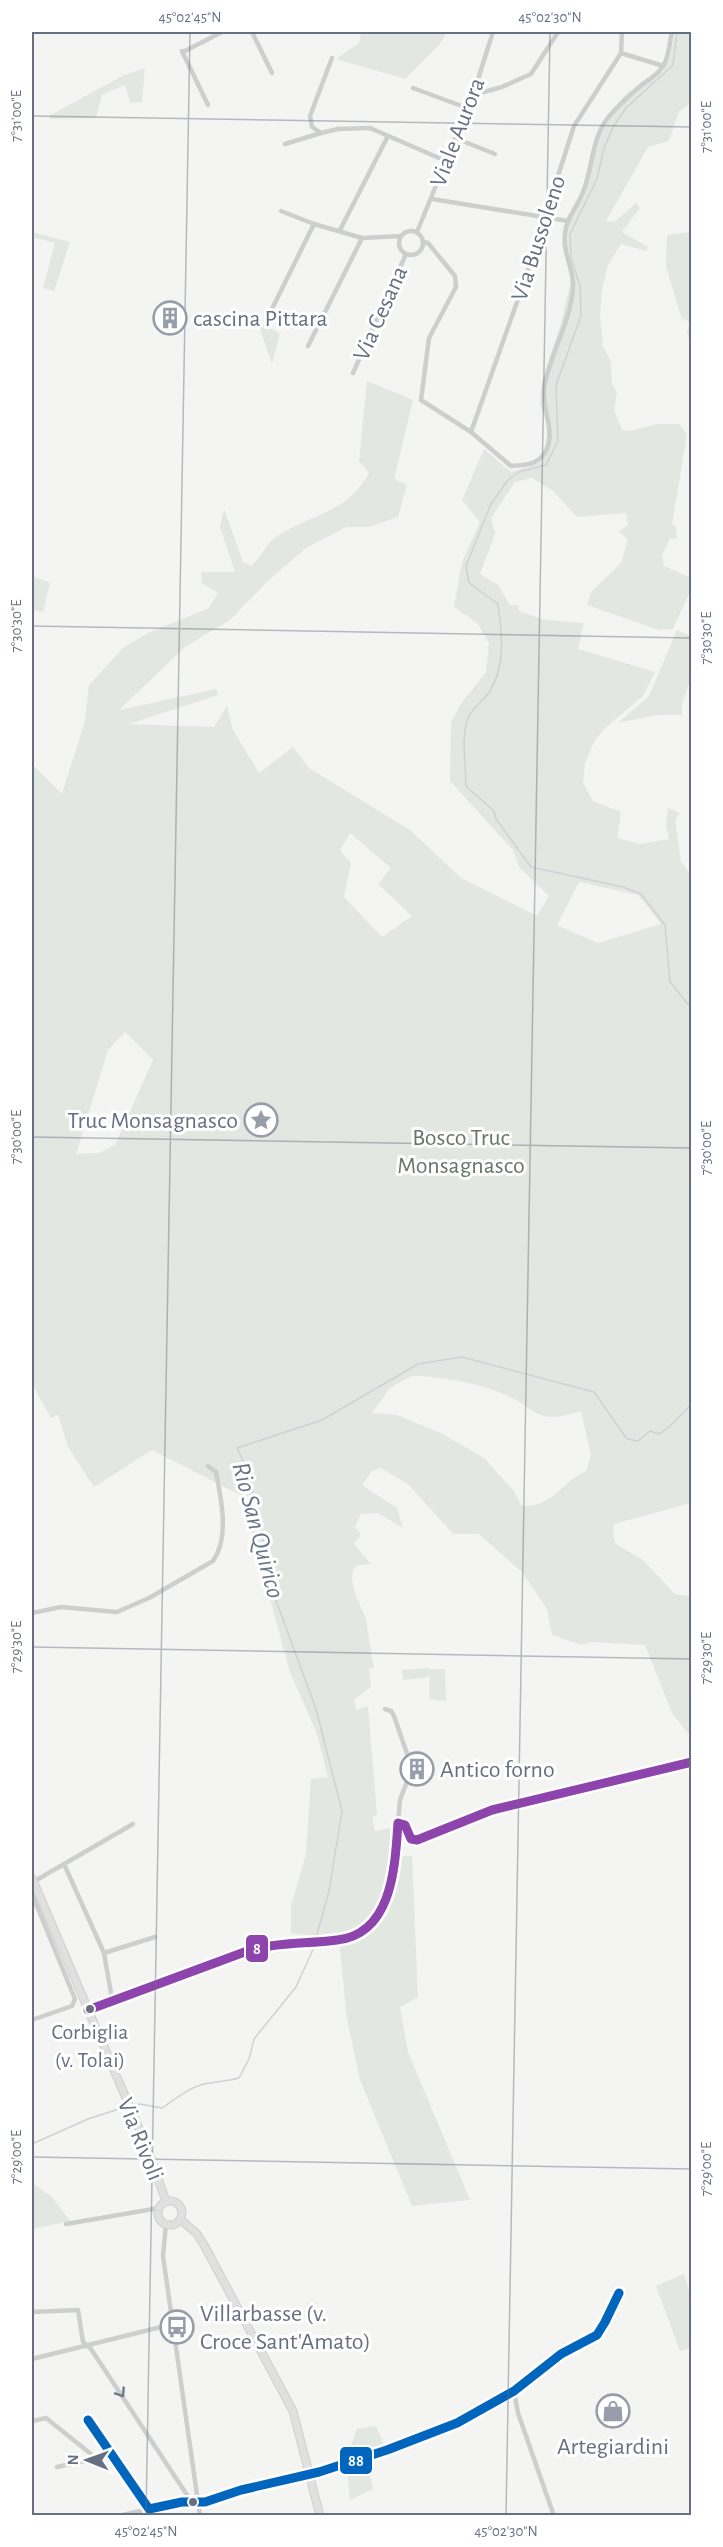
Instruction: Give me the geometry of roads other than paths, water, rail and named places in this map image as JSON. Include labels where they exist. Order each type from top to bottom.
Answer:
[{"type":"street","points":[[208,105],[183,52],[222,32]]},
{"type":"street","points":[[252,32],[272,73]]},
{"type":"street","name":"Viale Aurora","points":[[417,232],[473,95],[493,32]]},
{"type":"street","points":[[473,95],[502,87],[531,74],[558,32]]},
{"type":"street","points":[[622,32],[621,53],[663,66]]},
{"type":"street","points":[[281,211],[314,224],[362,238],[401,236],[410,230],[417,232],[424,242],[428,243],[454,276],[456,287],[429,338],[421,400],[471,432],[511,466],[532,464],[540,459],[548,445],[549,421],[544,403],[544,387],[561,338],[573,288],[564,240],[568,221],[583,193],[600,131],[606,120],[627,97],[659,73],[672,32]]},
{"type":"street","name":"Via Bussoleno","points":[[471,432],[522,288],[574,126],[621,53]]},
{"type":"street","points":[[321,133],[312,127],[310,116],[332,58]]},
{"type":"street","points":[[413,88],[467,108]]},
{"type":"street","points":[[285,144],[338,129],[370,128],[446,161]]},
{"type":"street","points":[[340,230],[388,136]]},
{"type":"street","points":[[455,138],[495,154]]},
{"type":"street","points":[[432,199],[568,221]]},
{"type":"street","points":[[266,321],[314,224]]},
{"type":"street","points":[[401,236],[400,248],[406,254],[418,253],[424,242]]},
{"type":"street","points":[[308,346],[362,238]]},
{"type":"street","name":"Via Cesana","points":[[353,373],[406,254]]},
{"type":"street","points":[[32,1613],[61,1607],[117,1612],[148,1598],[213,1561],[220,1552],[222,1509],[216,1472],[208,1466]]},
{"type":"street","points":[[88,2010],[112,1999],[258,1948],[339,1940],[357,1934],[372,1921],[391,1886],[400,1800],[411,1773],[412,1762],[394,1716],[391,1711],[385,1709]]},
{"type":"street","points":[[398,1823],[405,1825],[411,1839],[417,1840],[492,1810],[692,1762]]},
{"type":"street","points":[[32,1880],[133,1824]]},
{"type":"street","points":[[64,1864],[104,1953],[112,1999]]},
{"type":"street","name":"Via Rivoli","points":[[32,1880],[132,2114],[166,2201]]},
{"type":"street","points":[[32,1894],[75,1999],[72,2006],[32,2020]]},
{"type":"street","points":[[104,1953],[155,1937]]},
{"type":"street","name":"Via Rivoli","points":[[166,2201],[159,2208],[158,2216],[166,2224],[163,2256],[200,2516]]},
{"type":"street","name":"Via Rivoli","points":[[166,2201],[175,2202],[180,2206],[182,2212],[180,2219],[197,2234],[204,2245],[288,2402],[301,2437],[320,2516]]},
{"type":"street","points":[[66,2224],[159,2208]]},
{"type":"street","points":[[166,2224],[175,2223],[180,2219]]},
{"type":"street","points":[[118,2516],[191,2501],[198,2502],[310,2474],[376,2454],[457,2423],[514,2391],[561,2354],[597,2335],[619,2293]]},
{"type":"street","points":[[32,2312],[78,2310],[83,2342],[146,2429],[191,2501]]},
{"type":"street","points":[[32,2359],[173,2324]]},
{"type":"street","points":[[514,2391],[518,2413],[554,2516]]},
{"type":"street","points":[[33,2421],[46,2418],[96,2458]]},
{"type":"street","points":[[88,2420],[149,2509]]},
{"type":"street","points":[[57,2467],[111,2454]]},
{"type":"waterway","points":[[677,32],[673,65],[626,108],[613,127],[604,148],[597,179],[570,234],[571,258],[580,286],[581,316],[556,385],[558,441],[546,465],[519,472],[508,480],[491,504],[466,566],[469,583],[498,604],[502,649],[495,681],[488,694],[469,716],[466,724],[464,750],[466,786],[494,811],[496,819],[531,867],[623,887],[641,894],[665,925],[670,982],[692,1009]]},
{"type":"waterway","name":"Rio San Quirico","points":[[316,1938],[329,1891],[342,1811],[316,1709],[271,1587],[261,1527],[246,1467],[237,1448],[322,1420],[418,1364],[462,1357],[594,1392],[627,1439],[638,1441],[650,1431],[659,1434],[692,1404]]},
{"type":"waterway","name":"Rio San Quirico","points":[[133,2105],[162,2108],[198,2086],[239,2078],[249,2059],[254,2039],[296,1987],[315,1945]]},
{"type":"waterway","name":"Rio San Quirico","points":[[32,2144],[88,2119],[128,2106]]},
{"type":"place","name":"cascina Pittara","points":[[170,318]]},
{"type":"place","name":"Truc Monsagnasco","points":[[261,1120]]},
{"type":"place","name":"Antico forno","points":[[417,1769]]},
{"type":"place","name":"Corbiglia (v. Tolai)","points":[[90,2009]]},
{"type":"place","name":"Villarbasse (v. Croce Sant'Amato)","points":[[177,2327]]},
{"type":"place","name":"Artegiardini","points":[[613,2411]]},
{"type":"park label","name":"Bosco Truc Monsagnasco","points":[[461,1151]]}]
